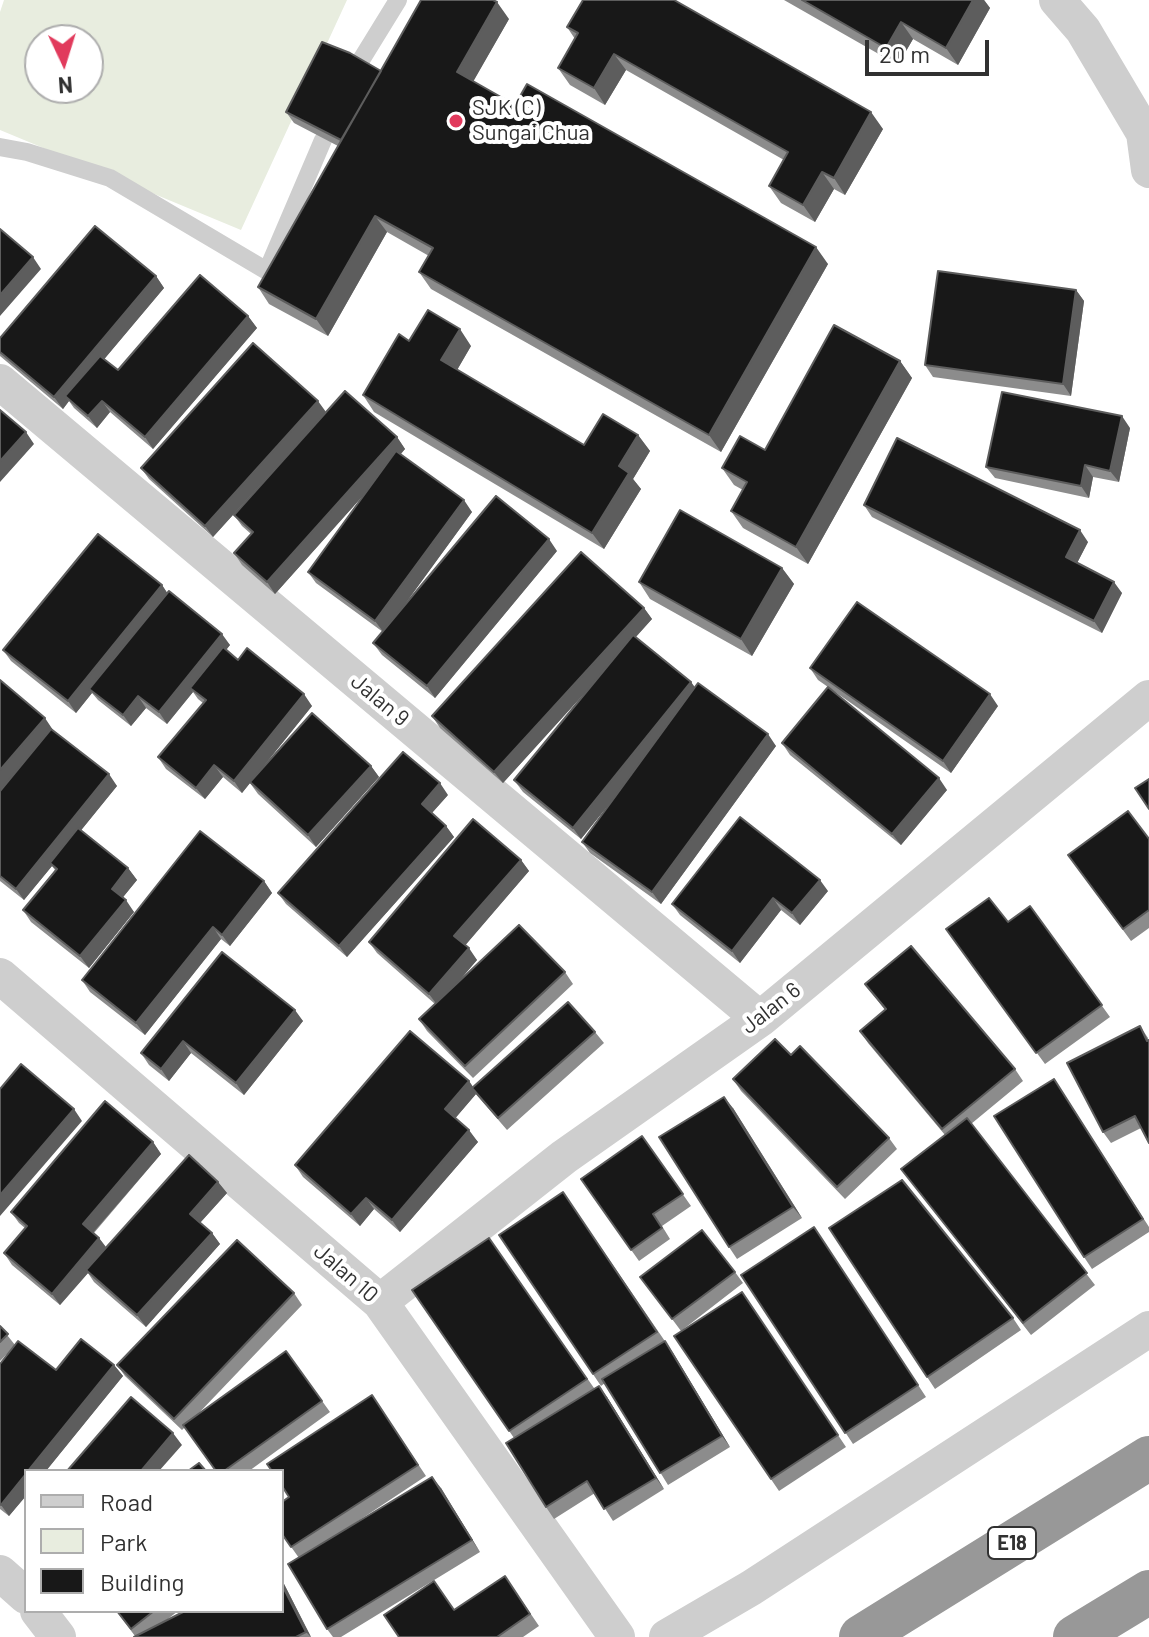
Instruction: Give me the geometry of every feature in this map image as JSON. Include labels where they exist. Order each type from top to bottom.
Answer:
[{"type":"highway","name":"E18","points":[[865,1634],[1149,1458]]},
{"type":"highway","points":[[1075,1637],[1149,1592]]},
{"type":"street","points":[[1057,0],[1083,30],[1144,133],[1149,170]]},
{"type":"street","name":"Jalan 9","points":[[0,382],[760,1019]]},
{"type":"street","name":"Jalan 6","points":[[380,1302],[564,1157],[760,1019],[1149,698]]},
{"type":"street","name":"Jalan 10","points":[[0,976],[380,1302],[617,1637]]},
{"type":"street","points":[[667,1637],[751,1588],[1149,1329]]},
{"type":"street","points":[[0,1573],[24,1594]]},
{"type":"street","points":[[40,1613],[58,1637]]},
{"type":"lane","points":[[358,65],[398,0]]},
{"type":"lane","points":[[0,147],[27,152],[110,178],[267,271],[323,140]]},
{"type":"green space","points":[[4,0],[347,0],[241,230],[0,130],[0,12]]},
{"type":"building","points":[[421,0],[497,2],[457,72],[515,105],[527,84],[816,247],[709,435],[419,272],[433,248],[375,216],[316,319],[258,287]]},
{"type":"building","points":[[583,0],[674,0],[871,112],[834,178],[822,172],[803,205],[769,186],[788,152],[614,54],[594,88],[558,68],[578,33],[567,27]]},
{"type":"building","points":[[802,0],[973,0],[946,48],[901,22],[886,48]]},
{"type":"building","points":[[322,42],[350,53],[381,71],[341,140],[286,112]]},
{"type":"building","points":[[95,226],[156,276],[54,397],[0,352],[0,338]]},
{"type":"building","points":[[0,229],[33,257],[0,295]]},
{"type":"building","points":[[938,271],[1076,290],[1063,384],[925,365]]},
{"type":"building","points":[[200,275],[248,316],[145,437],[102,401],[88,416],[65,396],[100,356],[118,370]]},
{"type":"building","points":[[428,310],[460,329],[441,360],[584,445],[603,414],[638,435],[619,466],[629,473],[592,533],[363,395],[399,334],[409,341]]},
{"type":"building","points":[[834,325],[900,361],[796,547],[731,511],[747,482],[722,468],[740,436],[765,450]]},
{"type":"building","points":[[253,343],[318,401],[205,526],[141,468]]},
{"type":"building","points":[[345,391],[397,437],[267,582],[234,553],[253,532],[234,515]]},
{"type":"building","points":[[1002,392],[1122,416],[1110,471],[1085,465],[1081,486],[986,467]]},
{"type":"building","points":[[0,410],[26,432],[0,461]]},
{"type":"building","points":[[897,438],[1080,530],[1066,557],[1114,582],[1094,621],[864,505]]},
{"type":"building","points":[[396,451],[464,500],[375,621],[308,572]]},
{"type":"building","points":[[496,496],[549,539],[427,686],[373,643]]},
{"type":"building","points":[[680,510],[782,568],[741,639],[639,582]]},
{"type":"building","points":[[98,534],[162,585],[68,701],[3,650]]},
{"type":"building","points":[[581,552],[644,608],[494,772],[432,716]]},
{"type":"building","points":[[169,591],[222,634],[159,712],[138,696],[123,715],[89,689]]},
{"type":"building","points":[[857,602],[990,694],[943,761],[810,668]]},
{"type":"building","points":[[633,635],[691,682],[573,828],[514,780]]},
{"type":"building","points":[[223,647],[238,660],[247,648],[304,694],[234,781],[214,765],[196,788],[158,757],[206,700],[190,688]]},
{"type":"building","points":[[0,680],[45,718],[0,770]]},
{"type":"building","points":[[698,683],[768,734],[652,892],[582,842]]},
{"type":"building","points":[[828,687],[939,778],[892,834],[782,743]]},
{"type":"building","points":[[312,713],[371,766],[308,835],[250,782]]},
{"type":"building","points":[[51,729],[109,774],[16,889],[0,876],[0,791]]},
{"type":"building","points":[[403,752],[440,783],[422,804],[446,826],[339,946],[278,893]]},
{"type":"building","points":[[1149,779],[1149,809],[1135,788]]},
{"type":"building","points":[[1128,811],[1149,839],[1149,910],[1123,929],[1068,855]]},
{"type":"building","points":[[740,817],[820,880],[792,913],[773,898],[732,951],[672,904]]},
{"type":"building","points":[[473,819],[521,860],[454,936],[469,948],[429,994],[369,942]]},
{"type":"building","points":[[78,828],[128,868],[112,889],[126,900],[80,956],[23,910],[57,869],[50,863]]},
{"type":"building","points":[[200,831],[264,881],[222,935],[213,927],[136,1023],[82,980]]},
{"type":"building","points":[[989,898],[1008,922],[1030,906],[1102,1005],[1036,1053],[946,929]]},
{"type":"building","points":[[519,925],[565,972],[465,1066],[419,1019]]},
{"type":"building","points":[[911,946],[1015,1069],[942,1129],[860,1031],[886,1009],[865,984]]},
{"type":"building","points":[[222,952],[295,1010],[236,1083],[183,1041],[161,1069],[141,1053]]},
{"type":"building","points":[[568,1002],[595,1032],[498,1118],[472,1088]]},
{"type":"building","points":[[1140,1026],[1149,1040],[1149,1143],[1135,1116],[1103,1132],[1067,1063]]},
{"type":"building","points":[[410,1031],[469,1081],[445,1109],[469,1130],[392,1220],[366,1198],[351,1214],[295,1165]]},
{"type":"building","points":[[775,1039],[791,1055],[800,1046],[889,1138],[837,1187],[733,1079]]},
{"type":"building","points":[[21,1064],[74,1109],[0,1195],[0,1089]]},
{"type":"building","points":[[1054,1079],[1143,1219],[1084,1257],[994,1116]]},
{"type":"building","points":[[724,1097],[793,1207],[729,1247],[659,1137]]},
{"type":"building","points":[[105,1101],[153,1142],[83,1224],[99,1238],[52,1294],[4,1253],[27,1226],[11,1212]]},
{"type":"building","points":[[967,1118],[1087,1273],[1023,1323],[901,1169]]},
{"type":"building","points":[[642,1136],[683,1194],[653,1214],[662,1228],[631,1250],[581,1179]]},
{"type":"building","points":[[189,1155],[218,1182],[190,1214],[212,1233],[137,1315],[86,1270]]},
{"type":"building","points":[[902,1180],[1013,1318],[927,1377],[829,1228]]},
{"type":"building","points":[[563,1192],[657,1332],[593,1374],[499,1235]]},
{"type":"building","points":[[814,1227],[918,1385],[845,1433],[741,1275]]},
{"type":"building","points":[[702,1230],[735,1272],[672,1319],[640,1277]]},
{"type":"building","points":[[489,1238],[587,1379],[509,1431],[412,1290]]},
{"type":"building","points":[[237,1240],[294,1293],[174,1419],[117,1365]]},
{"type":"building","points":[[742,1292],[838,1435],[771,1479],[674,1336]]},
{"type":"building","points":[[0,1326],[8,1334],[0,1342]]},
{"type":"building","points":[[81,1339],[114,1365],[30,1469],[24,1469],[24,1476],[1,1505],[0,1364],[18,1341],[56,1370]]},
{"type":"building","points":[[665,1341],[722,1436],[660,1473],[602,1379]]},
{"type":"building","points":[[286,1351],[322,1401],[227,1469],[215,1469],[183,1425]]},
{"type":"building","points":[[599,1386],[656,1478],[604,1509],[587,1481],[546,1507],[506,1443]]},
{"type":"building","points":[[372,1395],[418,1465],[291,1547],[284,1537],[284,1501],[289,1497],[284,1489],[284,1469],[271,1469],[267,1464]]},
{"type":"building","points":[[131,1397],[173,1433],[143,1469],[69,1469]]},
{"type":"building","points":[[199,1463],[204,1469],[191,1469]]},
{"type":"building","points":[[432,1477],[472,1540],[327,1629],[288,1564]]},
{"type":"building","points":[[505,1576],[530,1614],[497,1637],[399,1637],[384,1615],[434,1581],[454,1610]]},
{"type":"building","points":[[284,1589],[306,1632],[296,1637],[134,1637],[181,1613],[284,1613]]},
{"type":"building","points":[[119,1613],[151,1613],[131,1629]]},
{"type":"place","name":"SJK (C) Sungai Chua","points":[[456,121]]}]
